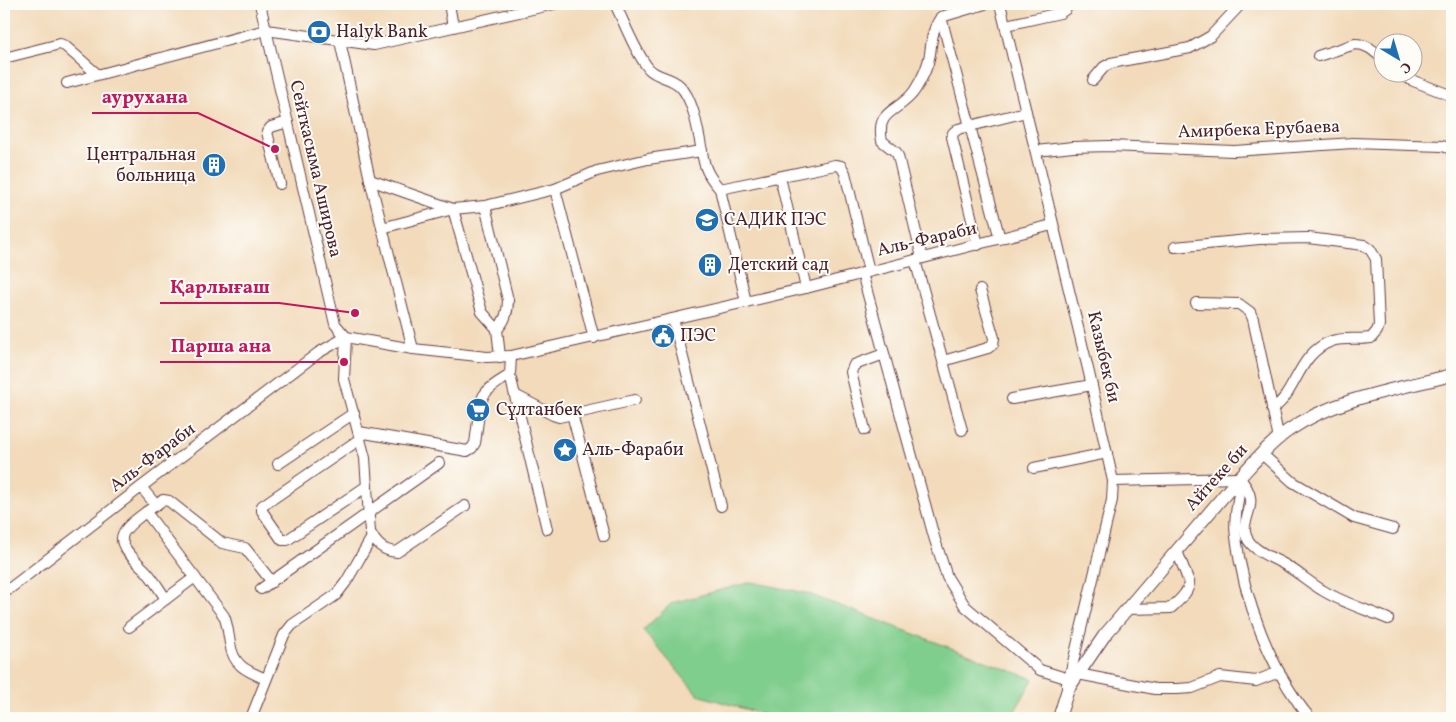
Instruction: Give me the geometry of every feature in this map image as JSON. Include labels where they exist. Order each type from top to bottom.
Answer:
[{"type":"street","name":"Сейткасыма Аширова","points":[[260,4],[335,324],[346,337]]},
{"type":"street","points":[[450,4],[454,27]]},
{"type":"street","points":[[67,83],[266,30],[374,45],[554,4]]},
{"type":"street","points":[[615,4],[643,61],[658,76],[679,85],[686,96],[694,118],[704,166],[720,189],[746,302]]},
{"type":"street","points":[[962,430],[918,259],[898,156],[896,152],[882,141],[880,125],[887,114],[907,101],[924,76],[930,55],[932,35],[941,17],[985,4]]},
{"type":"street","name":"Казыбек би","points":[[1000,4],[1036,151],[1052,226],[1092,385],[1113,481],[1112,500],[1072,681],[1059,718]]},
{"type":"street","points":[[1006,25],[1060,13],[1066,10],[1067,4]]},
{"type":"street","points":[[1093,80],[1104,67],[1111,63],[1190,48],[1211,36],[1241,4]]},
{"type":"street","points":[[941,17],[1000,239]]},
{"type":"street","points":[[340,41],[370,180],[414,349]]},
{"type":"street","points":[[4,58],[60,44],[65,46],[98,74]]},
{"type":"street","points":[[1318,56],[1355,44],[1361,44],[1374,50]]},
{"type":"street","points":[[1416,82],[1452,96]]},
{"type":"street","points":[[978,245],[952,137],[953,133],[958,129],[1026,112]]},
{"type":"street","points":[[280,184],[267,132],[271,127],[288,122]]},
{"type":"street","name":"Амирбека Ерубаева","points":[[1036,151],[1108,146],[1234,151],[1353,143],[1442,146],[1452,149]]},
{"type":"street","points":[[382,228],[453,209],[485,206],[555,189],[597,172],[648,160],[702,151]]},
{"type":"street","points":[[720,189],[835,165],[841,166],[845,173],[884,354],[934,537],[947,577],[965,606],[993,631],[1040,670],[1072,681],[1155,689],[1177,689],[1192,688],[1220,678],[1256,681],[1279,672]]},
{"type":"street","points":[[780,177],[806,288]]},
{"type":"street","points":[[370,180],[453,209]]},
{"type":"street","points":[[555,189],[594,338]]},
{"type":"street","points":[[485,206],[508,300],[508,309],[501,325],[496,329]]},
{"type":"street","points":[[453,209],[482,312],[496,329],[500,357]]},
{"type":"street","name":"Аль-Фараби","points":[[4,593],[318,353],[346,337],[414,349],[487,357],[512,356],[806,288],[1052,226]]},
{"type":"street","points":[[1175,248],[1259,239],[1308,238],[1364,245],[1374,253],[1376,259],[1377,331],[1371,338],[1334,340],[1324,344],[1305,362],[1282,402],[1272,409]]},
{"type":"street","points":[[943,361],[988,348],[993,344],[994,338],[980,290]]},
{"type":"street","points":[[1196,303],[1239,304],[1250,312],[1279,439]]},
{"type":"street","points":[[674,319],[721,506]]},
{"type":"street","points":[[346,337],[344,379],[365,458],[370,532],[372,537],[387,551],[397,552],[464,506]]},
{"type":"street","points":[[865,430],[851,372],[854,365],[884,354]]},
{"type":"street","points":[[512,356],[510,374],[547,529]]},
{"type":"street","points":[[367,486],[287,540],[282,540],[262,511],[262,506],[359,435],[467,451],[475,443],[480,402],[484,394],[510,374]]},
{"type":"street","name":"Айтеке би","points":[[1072,681],[1104,636],[1177,551],[1262,454],[1289,430],[1323,412],[1354,400],[1452,374]]},
{"type":"street","points":[[1012,399],[1092,385]]},
{"type":"street","points":[[515,394],[553,416],[559,417],[635,400]]},
{"type":"street","points":[[278,464],[354,413]]},
{"type":"street","points":[[572,414],[604,536]]},
{"type":"street","points":[[1034,468],[1107,453]]},
{"type":"street","points":[[1262,454],[1293,482],[1354,518],[1393,529]]},
{"type":"street","points":[[261,589],[440,463]]},
{"type":"street","points":[[1240,479],[1235,536],[1253,614],[1279,672],[1310,718]]},
{"type":"street","points":[[1113,481],[1240,479],[1246,485],[1251,497],[1246,537],[1254,547],[1289,567],[1322,591],[1388,619]]},
{"type":"street","points":[[141,487],[156,505]]},
{"type":"street","points":[[166,599],[144,569],[132,559],[122,543],[122,534],[127,526],[163,500],[169,501],[222,543],[245,548],[272,582]]},
{"type":"street","points":[[146,512],[224,616],[228,626],[233,657],[245,670],[266,679]]},
{"type":"street","points":[[251,718],[284,635],[292,625],[336,595],[346,582],[372,537]]},
{"type":"street","points":[[1127,609],[1171,608],[1186,592],[1189,582],[1177,551]]},
{"type":"street","points":[[129,627],[195,577]]},
{"type":"green space","points":[[751,582],[806,593],[1033,679],[1011,718],[775,718],[698,695],[643,630],[672,603]]},
{"type":"place","name":"Halyk Bank","points":[[319,32]]},
{"type":"place","name":"аурухана","points":[[275,149]]},
{"type":"place","name":"Центральная больница","points":[[214,165]]},
{"type":"place","name":"САДИК ПЭС","points":[[707,220]]},
{"type":"place","name":"Детский сад","points":[[710,265]]},
{"type":"place","name":"Қарлығаш","points":[[355,313]]},
{"type":"place","name":"ПЭС","points":[[663,336]]},
{"type":"place","name":"Парша ана","points":[[344,362]]},
{"type":"place","name":"Сұлтанбек","points":[[478,410]]},
{"type":"place","name":"Аль-Фараби","points":[[565,450]]}]
